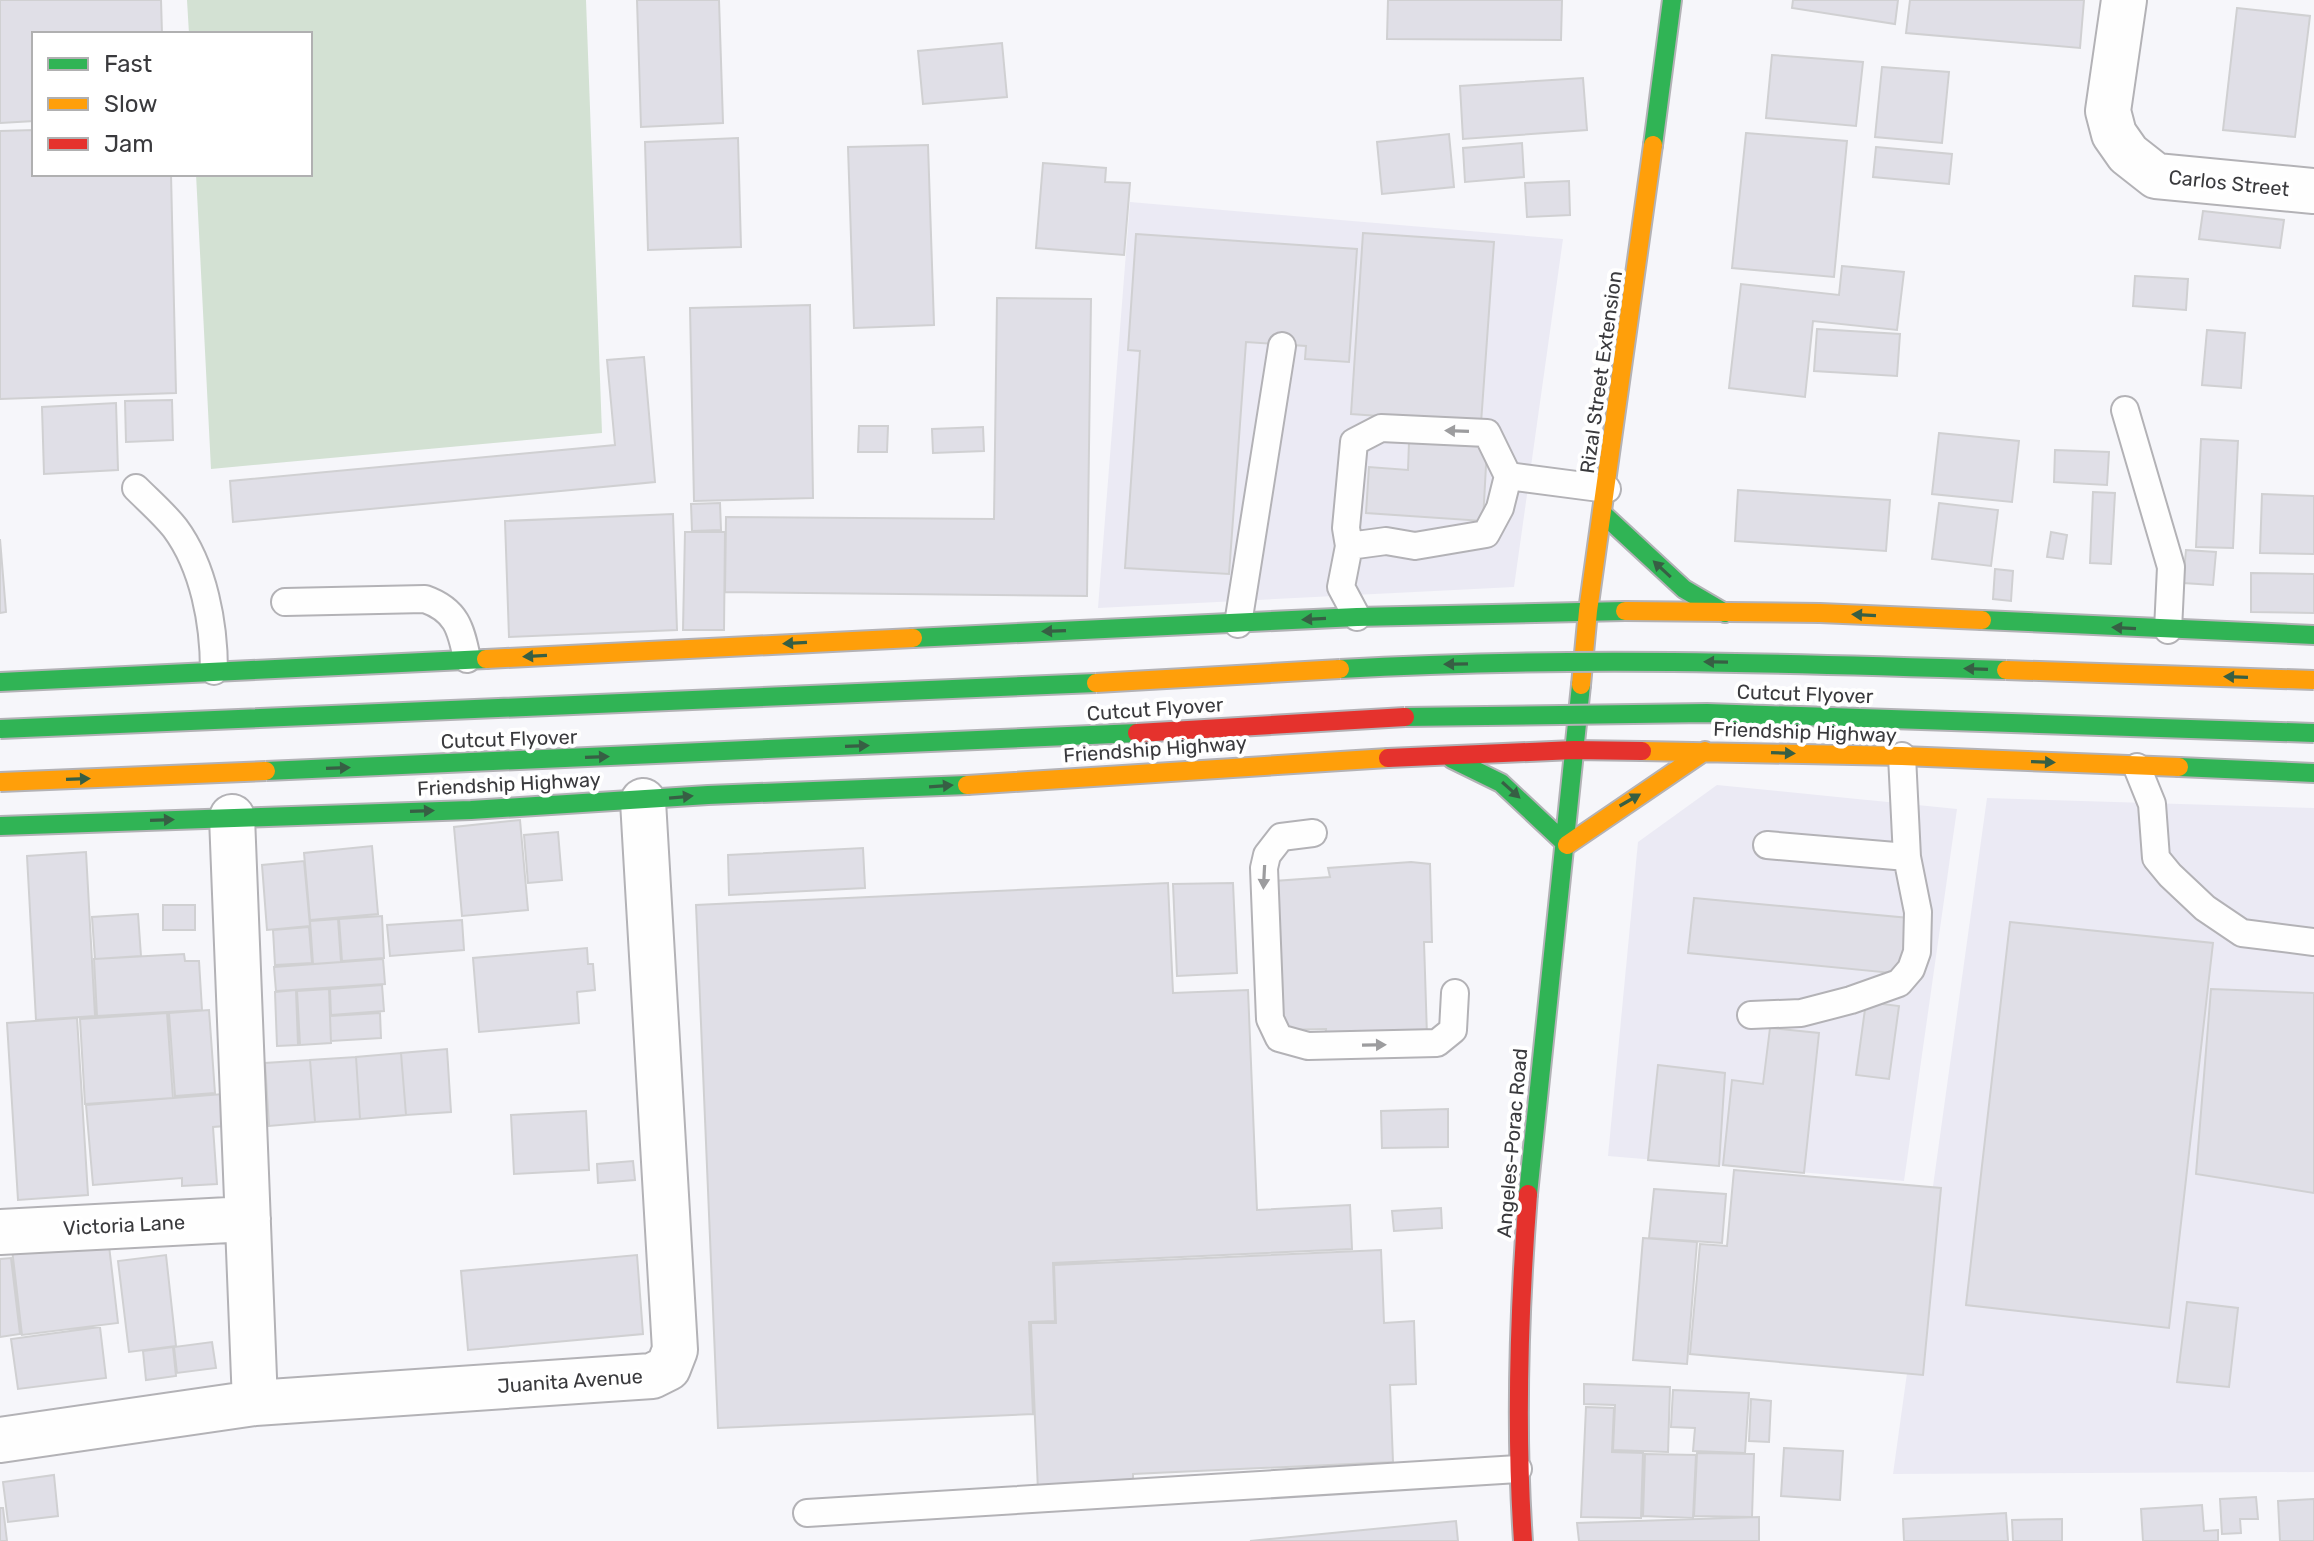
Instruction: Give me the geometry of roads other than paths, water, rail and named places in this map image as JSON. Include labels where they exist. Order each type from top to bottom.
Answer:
[{"type":"main road","name":"Rizal Street Extension","points":[[1574,750],[1588,611],[1672,0]]},
{"type":"main road","points":[[1605,502],[1684,589],[1725,613]]},
{"type":"main road","points":[[1236,642],[1357,617],[1588,611],[1820,613],[2314,635]]},
{"type":"main road","points":[[0,682],[1209,624],[1236,642],[1249,704],[1237,745],[1217,766]]},
{"type":"main road","points":[[594,653],[571,675],[562,695],[563,753],[582,783],[624,801]]},
{"type":"main road","name":"Cutcut Flyover","points":[[0,729],[1018,688],[1422,664],[1710,661],[2314,680]]},
{"type":"main road","name":"Cutcut Flyover","points":[[0,782],[1025,739],[1427,716],[1707,713],[2314,733]]},
{"type":"main road","name":"Friendship Highway","points":[[0,826],[471,810],[708,795],[938,787],[1217,766],[1574,750],[1902,756],[2314,773]]},
{"type":"main road","name":"Angeles-Porac Road","points":[[1523,1541],[1518,1469],[1518,1319],[1536,1098],[1567,845],[1574,750]]},
{"type":"main road","points":[[1442,756],[1474,765],[1504,783],[1567,845],[1705,751]]},
{"type":"street","name":"Carlos Street","points":[[2124,0],[2109,86],[2108,111],[2114,134],[2128,154],[2156,176],[2314,191]]},
{"type":"street","name":"Juanita Avenue","points":[[0,1440],[255,1403],[652,1376],[668,1368],[675,1350],[624,801]]},
{"type":"street","points":[[232,817],[255,1403]]},
{"type":"street","name":"Victoria Lane","points":[[0,1232],[248,1219]]},
{"type":"lane","points":[[1236,642],[1282,346]]},
{"type":"lane","points":[[2125,410],[2171,567],[2168,630]]},
{"type":"lane","points":[[1349,546],[1386,541],[1415,546],[1486,534],[1500,508],[1508,476],[1487,433],[1373,430],[1354,442],[1346,528],[1349,546],[1341,587],[1357,617]]},
{"type":"lane","points":[[1508,476],[1605,502]]},
{"type":"lane","points":[[136,488],[176,529],[199,576],[214,644],[214,671]]},
{"type":"lane","points":[[285,602],[425,599],[442,605],[456,617],[467,659]]},
{"type":"lane","points":[[1751,1015],[1801,1013],[1905,979],[1917,952],[1918,912],[1907,857],[1902,756]]},
{"type":"lane","points":[[2137,767],[2152,804],[2156,858],[2170,875],[2205,908],[2242,933],[2314,942]]},
{"type":"lane","points":[[1313,833],[1281,837],[1267,855],[1264,868],[1270,1019],[1279,1038],[1308,1046],[1437,1043],[1453,1030],[1455,993]]},
{"type":"lane","points":[[1767,845],[1907,857]]},
{"type":"lane","points":[[807,1513],[1518,1469]]}]
